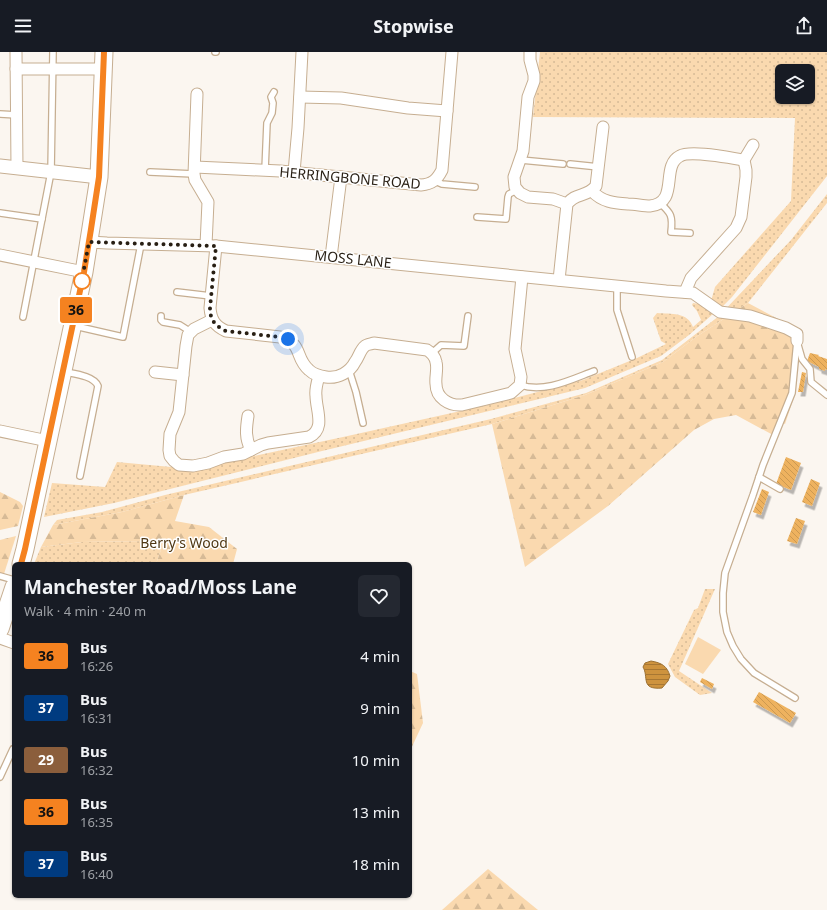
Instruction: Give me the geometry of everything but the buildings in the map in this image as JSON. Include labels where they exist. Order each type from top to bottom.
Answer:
[{"type":"main road","points":[[22,562],[84,272],[89,242],[99,177],[104,52]]},
{"type":"main road","points":[[0,629],[12,593]]},
{"type":"street","points":[[16,52],[17,168]]},
{"type":"street","points":[[294,172],[302,52]]},
{"type":"street","points":[[435,181],[439,177],[442,170],[452,52]]},
{"type":"street","points":[[530,52],[534,81],[527,104],[521,160],[514,177],[514,182],[516,190],[528,197],[553,199],[567,204]]},
{"type":"street","points":[[16,68],[103,70]]},
{"type":"street","points":[[197,94],[201,128],[194,170],[195,180],[208,202],[211,246],[210,316],[219,328],[226,331],[288,339],[295,344],[302,363],[310,371],[319,376],[330,378],[339,376],[349,370],[355,364],[366,345],[374,343],[421,348],[432,353],[437,362],[436,388],[441,397],[449,403],[462,405],[511,393],[520,385],[521,377],[515,349],[522,276]]},
{"type":"street","points":[[300,96],[341,98],[408,108],[447,111]]},
{"type":"street","points":[[559,280],[567,204],[574,197],[587,194],[596,186],[605,134]]},
{"type":"street","points":[[685,292],[691,278],[736,228],[741,217],[746,177],[744,160],[753,144]]},
{"type":"street","points":[[592,191],[605,200],[649,206],[664,199],[668,191],[671,167],[675,158],[682,154],[744,160]]},
{"type":"street","points":[[0,166],[99,177]]},
{"type":"street","name":"HERRINGBONE ROAD","points":[[194,170],[265,170],[421,185],[435,181]]},
{"type":"street","points":[[331,257],[340,177]]},
{"type":"street","name":"MOSS LANE","points":[[89,242],[211,246],[693,293],[720,312],[750,316],[786,328],[796,334],[797,341]]},
{"type":"street","points":[[0,255],[84,272]]},
{"type":"street","points":[[212,320],[194,329],[188,335],[180,412],[170,434],[170,456],[179,465],[193,466],[208,463],[224,457],[243,454],[268,443],[310,437],[316,432],[319,422],[316,390],[319,376]]},
{"type":"street","points":[[155,372],[183,375]]},
{"type":"street","points":[[248,416],[246,433],[247,441],[251,450]]},
{"type":"street","points":[[0,432],[48,441]]},
{"type":"street","points":[[0,638],[12,642]]},
{"type":"lane","points":[[23,317],[51,172],[53,52]]},
{"type":"lane","name":"HERRINGBONE ROAD","points":[[265,170],[267,124],[272,116],[272,97],[274,92]]},
{"type":"lane","points":[[0,114],[17,115]]},
{"type":"lane","points":[[521,160],[563,164]]},
{"type":"lane","points":[[570,164],[599,167]]},
{"type":"lane","points":[[150,172],[194,170]]},
{"type":"lane","points":[[435,181],[442,184],[475,187]]},
{"type":"lane","points":[[477,217],[506,219],[508,196],[516,190]]},
{"type":"lane","points":[[659,202],[668,210],[671,216],[671,232],[690,233]]},
{"type":"lane","points":[[0,213],[42,219]]},
{"type":"lane","points":[[72,326],[123,337],[141,244]]},
{"type":"lane","points":[[617,286],[617,310],[632,357]]},
{"type":"lane","points":[[177,292],[211,296]]},
{"type":"lane","points":[[161,316],[163,322],[180,325],[191,332]]},
{"type":"lane","points":[[432,353],[441,345],[464,346],[468,316]]},
{"type":"lane","points":[[797,341],[802,359],[810,369],[811,382],[827,396]]},
{"type":"lane","points":[[794,698],[754,673],[741,659],[726,632],[723,612],[723,593],[725,573],[759,477],[792,393],[797,341]]},
{"type":"lane","points":[[349,370],[356,392],[362,423]]},
{"type":"lane","points":[[520,385],[531,388],[545,388],[594,371]]},
{"type":"lane","points":[[63,372],[81,375],[96,382],[98,386],[80,476]]},
{"type":"lane","points":[[759,477],[780,488]]},
{"type":"lane","points":[[0,576],[12,579]]},
{"type":"lane","points":[[0,777],[12,751]]},
{"type":"green space","points":[[540,52],[827,52],[827,176],[732,297],[721,308],[711,301],[715,287],[791,201],[795,118],[533,117]]},
{"type":"green space","points":[[827,194],[827,203],[748,303],[696,337],[663,362],[585,395],[492,424],[184,495],[122,512],[53,525],[57,520],[102,512],[165,495],[491,419],[586,393],[662,360],[719,316],[791,240]]},
{"type":"green space","points":[[693,303],[699,304],[713,314],[689,335],[661,356],[585,388],[114,503],[44,517],[52,483],[105,487],[117,462],[193,469],[488,405],[583,380],[637,358],[666,344],[661,341],[653,318],[657,313],[683,316],[691,322],[693,327],[701,320],[697,311],[692,305]]},
{"type":"green space","points":[[748,303],[799,330],[795,394],[785,424],[779,422],[773,435],[736,415],[714,419],[694,430],[608,506],[525,567],[492,424],[585,395],[663,362],[696,337]]},
{"type":"green space","points":[[0,492],[20,502],[23,506],[18,526],[0,530]]},
{"type":"green space","name":"Berry's Wood","points":[[184,495],[175,521],[209,527],[237,549],[234,562],[157,562],[163,544],[147,541],[82,542],[41,547],[53,525],[122,512]]},
{"type":"green space","points":[[16,536],[4,574],[0,573],[0,540]]},
{"type":"green space","points":[[147,541],[163,544],[157,562],[35,562],[41,547],[82,542]]},
{"type":"green space","points":[[705,589],[715,589],[679,671],[712,693],[700,695],[675,677],[668,664],[694,610],[698,608]]},
{"type":"green space","points":[[698,637],[721,650],[703,674],[685,664]]},
{"type":"green space","points":[[412,672],[417,674],[423,723],[412,747]]},
{"type":"green space","points":[[488,869],[538,910],[442,910]]},
{"type":"shaded area","points":[[651,661],[664,666],[669,673],[670,676],[668,681],[662,688],[651,687],[646,682],[643,667],[645,663]]},
{"type":"bus line","name":"36","points":[[22,562],[87,257],[99,177],[104,52]]},
{"type":"route","points":[[82,281],[81,285],[89,242],[216,246],[210,308],[210,316],[214,323],[219,328],[226,331],[288,339]]}]
